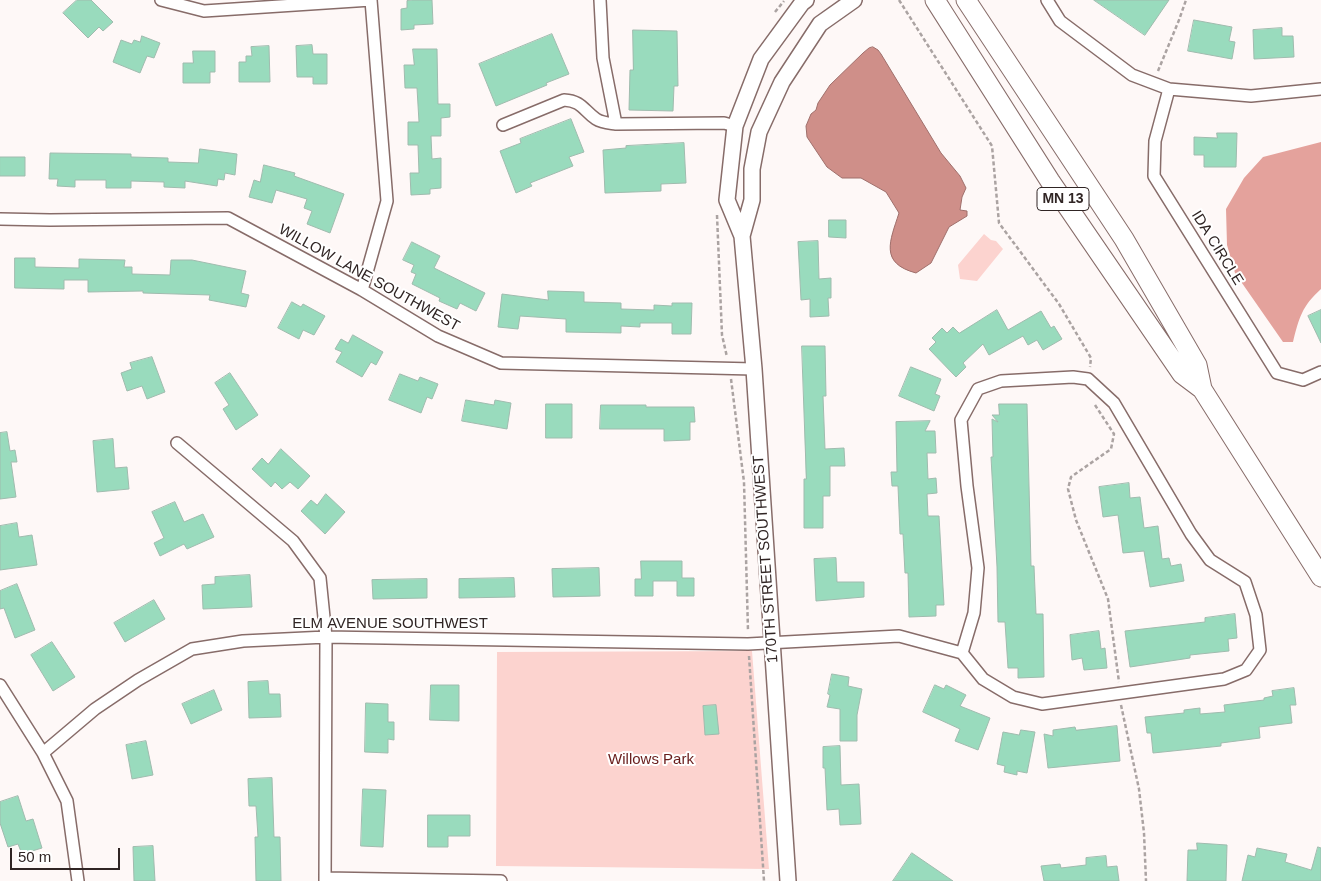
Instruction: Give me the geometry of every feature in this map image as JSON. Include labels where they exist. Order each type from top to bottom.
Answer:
[{"type":"main road","name":"MN 13","points":[[935,0],[1050,181],[1182,374],[1202,389],[1321,577]]},
{"type":"main road","name":"MN 13","points":[[966,0],[1124,239],[1198,365],[1202,389]]},
{"type":"street","points":[[161,0],[204,11],[371,0],[387,201],[362,290]]},
{"type":"street","points":[[600,0],[603,58],[616,124]]},
{"type":"street","name":"170TH STREET SOUTHWEST","points":[[788,881],[754,369],[742,236],[727,200],[735,126],[760,59],[806,0]]},
{"type":"street","name":"170TH STREET SOUTHWEST","points":[[742,236],[752,200],[752,169],[759,132],[782,82],[820,24],[854,0]]},
{"type":"street","points":[[1047,0],[1060,21],[1132,76],[1168,89],[1251,96],[1321,88]]},
{"type":"street","name":"IDA CIRCLE","points":[[1168,89],[1155,141],[1154,176],[1278,373],[1304,380],[1321,372]]},
{"type":"street","points":[[503,125],[564,100],[574,100],[597,120],[606,123],[724,123],[735,126]]},
{"type":"street","name":"WILLOW LANE SOUTHWEST","points":[[0,219],[228,218],[362,290],[438,336],[501,363],[754,369]]},
{"type":"street","points":[[1073,377],[1088,379],[1114,402],[1191,534],[1210,560],[1245,582],[1256,615],[1260,650],[1246,670],[1224,679],[1042,704],[1013,697],[983,679],[962,653],[974,613],[978,568],[961,420],[978,389],[1002,380],[1073,377]]},
{"type":"street","points":[[177,443],[293,541],[320,578],[326,637],[325,880],[501,881]]},
{"type":"street","name":"ELM AVENUE SOUTHWEST","points":[[43,753],[95,709],[138,680],[192,649],[243,641],[326,637],[748,644],[899,636],[962,653]]},
{"type":"street","points":[[0,685],[43,753],[66,801],[78,881]]},
{"type":"path","points":[[775,13],[785,0]]},
{"type":"path","points":[[899,0],[992,146],[999,223],[1059,304],[1091,358],[1085,395],[1096,406],[1114,434],[1111,449],[1072,477],[1068,489],[1076,520],[1108,599],[1122,708],[1139,789],[1144,833],[1146,881]]},
{"type":"path","points":[[1153,83],[1180,20],[1186,0]]},
{"type":"path","points":[[717,212],[722,335],[730,368],[744,482],[748,644],[764,881]]},
{"type":"green space","points":[[984,234],[991,240],[996,241],[1003,249],[977,281],[960,279],[958,265]]},
{"type":"green space","name":"Willows Park","points":[[752,651],[769,869],[496,866],[497,652]]},
{"type":"shaded area","points":[[873,47],[881,54],[941,153],[960,176],[966,188],[960,210],[967,211],[967,216],[949,227],[931,263],[916,273],[904,269],[892,257],[890,250],[891,242],[899,213],[886,192],[861,178],[842,178],[827,167],[807,137],[806,126],[811,114],[816,110],[818,103],[830,85],[863,53]]},
{"type":"shaded area","points":[[1321,142],[1321,289],[1305,307],[1293,342],[1283,342],[1235,273],[1227,245],[1226,209],[1244,178],[1263,157]]},
{"type":"building","points":[[77,0],[91,0],[113,22],[103,31],[99,27],[88,38],[63,13]]},
{"type":"building","points":[[432,0],[433,24],[414,25],[414,29],[401,30],[401,9],[407,8],[407,1]]},
{"type":"building","points":[[1094,0],[1169,0],[1145,35]]},
{"type":"building","points":[[1194,20],[1232,27],[1229,41],[1235,42],[1232,59],[1188,51]]},
{"type":"building","points":[[1282,28],[1282,36],[1293,36],[1294,57],[1254,59],[1253,30]]},
{"type":"building","points":[[633,30],[677,31],[678,86],[674,86],[673,111],[629,110],[630,70],[633,70]]},
{"type":"building","points":[[552,34],[569,74],[496,106],[479,64]]},
{"type":"building","points":[[142,36],[160,43],[154,58],[147,56],[140,73],[113,62],[121,40],[132,44],[134,40],[140,42]]},
{"type":"building","points":[[312,45],[313,54],[327,54],[327,84],[313,84],[313,77],[297,77],[296,46]]},
{"type":"building","points":[[269,46],[270,82],[239,82],[239,62],[246,62],[246,56],[252,56],[251,47]]},
{"type":"building","points":[[413,49],[437,49],[438,104],[450,104],[450,117],[441,118],[441,136],[431,136],[432,159],[441,158],[441,188],[430,189],[430,194],[411,195],[410,173],[419,173],[418,145],[408,145],[408,122],[419,122],[417,88],[405,88],[404,65],[414,65]]},
{"type":"building","points":[[193,51],[215,51],[215,72],[210,72],[210,83],[183,83],[183,63],[193,63]]},
{"type":"building","points":[[571,119],[584,152],[569,157],[573,166],[530,183],[532,186],[516,193],[500,151],[521,143],[520,139]]},
{"type":"building","points":[[1217,133],[1237,133],[1236,167],[1204,167],[1204,155],[1194,155],[1194,137],[1217,138]]},
{"type":"building","points":[[684,143],[686,183],[661,184],[661,191],[605,193],[603,150],[626,148],[626,146]]},
{"type":"building","points":[[200,149],[237,154],[235,175],[225,173],[224,180],[218,179],[217,186],[185,181],[185,188],[164,187],[164,182],[131,181],[131,188],[106,188],[106,180],[75,180],[75,187],[57,186],[58,179],[49,179],[50,153],[131,154],[131,157],[168,158],[168,162],[198,163]]},
{"type":"building","points":[[0,157],[25,157],[25,176],[0,176]]},
{"type":"building","points":[[264,165],[295,173],[294,176],[344,194],[330,233],[307,224],[312,211],[304,208],[307,199],[276,190],[272,203],[249,197],[254,180],[260,182]]},
{"type":"building","points":[[829,220],[846,220],[846,238],[829,237]]},
{"type":"building","points":[[818,241],[819,279],[831,278],[831,298],[828,298],[829,316],[810,317],[810,299],[801,300],[798,242]]},
{"type":"building","points":[[412,242],[440,256],[434,268],[485,293],[476,311],[460,303],[457,309],[439,301],[440,298],[412,284],[416,274],[411,272],[414,265],[403,260]]},
{"type":"building","points":[[15,258],[35,258],[35,267],[79,268],[79,259],[125,260],[124,267],[132,267],[132,274],[170,275],[171,260],[192,260],[246,271],[241,293],[249,295],[246,307],[209,300],[210,295],[143,293],[143,291],[88,292],[88,280],[64,280],[64,289],[15,288]]},
{"type":"building","points":[[548,291],[584,292],[584,302],[621,303],[621,309],[654,310],[654,305],[672,306],[672,303],[692,303],[691,334],[672,334],[672,323],[640,323],[640,327],[621,326],[621,333],[566,332],[566,319],[520,316],[518,329],[498,327],[502,294],[548,300]]},
{"type":"building","points":[[292,302],[301,307],[303,304],[325,316],[314,335],[303,330],[299,339],[278,328]]},
{"type":"building","points":[[997,310],[1008,330],[1041,311],[1051,328],[1054,326],[1062,339],[1043,350],[1037,340],[1028,345],[1023,336],[989,355],[983,344],[963,363],[966,367],[956,377],[929,349],[936,342],[932,338],[942,328],[947,333],[953,327],[959,333]]},
{"type":"building","points":[[1321,310],[1321,343],[1308,316]]},
{"type":"building","points":[[353,335],[383,352],[376,365],[371,362],[362,377],[336,362],[342,352],[335,349],[341,339],[348,343]]},
{"type":"building","points":[[802,346],[825,346],[826,396],[823,396],[825,449],[844,448],[845,466],[830,466],[830,496],[823,496],[823,528],[804,528],[804,479],[806,479]]},
{"type":"building","points":[[152,357],[165,392],[147,399],[142,386],[127,391],[121,373],[132,369],[130,363]]},
{"type":"building","points":[[911,367],[941,379],[935,394],[940,396],[934,411],[899,396]]},
{"type":"building","points":[[230,373],[258,415],[236,430],[223,409],[229,405],[215,383]]},
{"type":"building","points":[[400,374],[418,381],[420,377],[438,384],[432,399],[427,397],[421,413],[389,400]]},
{"type":"building","points":[[466,400],[494,405],[495,400],[511,403],[507,429],[462,421]]},
{"type":"building","points":[[546,404],[572,404],[572,438],[546,438]]},
{"type":"building","points":[[999,404],[1027,404],[1031,566],[1034,566],[1036,614],[1043,614],[1044,677],[1018,678],[1018,668],[1008,668],[1005,622],[998,622],[991,457],[993,457],[992,419],[998,422],[992,415],[999,415]]},
{"type":"building","points":[[601,405],[694,407],[695,422],[690,422],[690,440],[664,441],[664,429],[600,429]]},
{"type":"building","points":[[930,421],[925,431],[935,431],[936,453],[927,453],[928,479],[936,478],[937,493],[927,494],[928,516],[939,516],[944,605],[936,605],[936,616],[909,617],[908,573],[905,573],[903,534],[900,534],[898,486],[892,486],[891,472],[897,472],[896,422]]},
{"type":"building","points":[[7,432],[10,451],[15,450],[17,462],[11,462],[16,497],[0,499],[0,433]]},
{"type":"building","points":[[113,439],[115,468],[127,467],[129,489],[97,492],[93,441]]},
{"type":"building","points":[[281,449],[310,476],[298,489],[290,482],[282,489],[275,482],[271,487],[252,469],[262,458],[268,464]]},
{"type":"building","points":[[1129,483],[1130,498],[1140,497],[1144,528],[1158,526],[1162,559],[1169,558],[1171,566],[1181,564],[1184,581],[1150,587],[1144,551],[1123,553],[1118,515],[1103,517],[1099,487]]},
{"type":"building","points":[[326,494],[345,512],[325,534],[301,511],[311,500],[317,505]]},
{"type":"building","points":[[175,502],[184,522],[203,514],[214,537],[187,549],[184,544],[160,556],[154,543],[164,538],[152,512]]},
{"type":"building","points":[[17,523],[19,537],[32,535],[37,565],[0,570],[0,526]]},
{"type":"building","points":[[836,558],[837,582],[864,582],[864,597],[816,601],[814,559]]},
{"type":"building","points":[[641,561],[682,561],[682,578],[694,578],[694,596],[677,596],[677,581],[653,581],[653,596],[635,596],[635,579],[641,579]]},
{"type":"building","points":[[599,568],[600,596],[553,597],[552,569]]},
{"type":"building","points":[[250,575],[252,607],[203,609],[202,585],[215,584],[215,577]]},
{"type":"building","points":[[514,578],[515,597],[459,598],[459,579]]},
{"type":"building","points":[[427,579],[427,598],[373,599],[372,580]]},
{"type":"building","points":[[17,584],[35,630],[15,638],[4,608],[0,609],[0,591]]},
{"type":"building","points":[[154,600],[165,619],[125,642],[114,623]]},
{"type":"building","points":[[1235,614],[1237,638],[1228,639],[1229,651],[1190,655],[1190,658],[1130,667],[1125,631],[1205,622],[1205,618]]},
{"type":"building","points":[[1099,631],[1101,649],[1105,648],[1107,668],[1084,670],[1082,658],[1072,660],[1070,635]]},
{"type":"building","points":[[52,642],[75,677],[53,691],[31,655]]},
{"type":"building","points":[[832,674],[849,677],[848,686],[862,689],[857,715],[857,741],[840,741],[840,709],[827,707]]},
{"type":"building","points":[[268,681],[269,694],[280,694],[281,717],[249,718],[248,682]]},
{"type":"building","points":[[431,685],[459,685],[459,721],[430,720]]},
{"type":"building","points":[[935,685],[944,689],[946,685],[966,695],[960,706],[990,718],[978,750],[955,741],[960,729],[923,712]]},
{"type":"building","points":[[1294,688],[1296,705],[1290,705],[1292,723],[1259,727],[1260,738],[1221,743],[1221,746],[1153,753],[1151,733],[1147,733],[1145,717],[1184,713],[1184,710],[1200,708],[1200,714],[1225,712],[1224,705],[1264,700],[1264,698],[1273,696],[1272,691]]},
{"type":"building","points":[[214,690],[222,710],[191,724],[182,704]]},
{"type":"building","points":[[366,703],[388,704],[388,722],[394,722],[394,740],[388,739],[388,753],[365,752]]},
{"type":"building","points":[[716,705],[719,734],[705,735],[703,706]]},
{"type":"building","points":[[1117,726],[1120,761],[1048,768],[1044,734],[1053,736],[1053,730],[1075,727],[1076,730]]},
{"type":"building","points":[[1021,730],[1035,732],[1027,773],[1017,771],[1017,775],[1004,772],[1005,766],[997,764],[1003,732],[1019,735]]},
{"type":"building","points":[[146,741],[153,775],[132,779],[126,745]]},
{"type":"building","points":[[840,746],[841,785],[859,784],[861,824],[840,825],[839,809],[827,810],[823,747]]},
{"type":"building","points":[[272,778],[274,837],[280,837],[281,881],[256,881],[255,837],[258,837],[256,806],[249,806],[248,779]]},
{"type":"building","points":[[363,789],[386,790],[383,847],[361,846]]},
{"type":"building","points":[[18,796],[26,821],[33,819],[42,848],[22,854],[18,844],[8,847],[0,823],[0,802]]},
{"type":"building","points":[[428,815],[470,815],[470,836],[448,836],[448,847],[428,847]]},
{"type":"building","points":[[1197,843],[1227,845],[1226,881],[1187,881],[1188,850],[1197,850]]},
{"type":"building","points":[[153,846],[155,881],[134,881],[133,847]]},
{"type":"building","points":[[1318,847],[1321,848],[1321,881],[1242,881],[1248,855],[1255,857],[1257,848],[1287,854],[1285,862],[1311,870]]},
{"type":"building","points":[[912,853],[953,881],[893,881]]},
{"type":"building","points":[[1106,856],[1107,867],[1117,866],[1119,881],[1044,881],[1041,866],[1060,864],[1061,868],[1086,865],[1086,858]]}]
